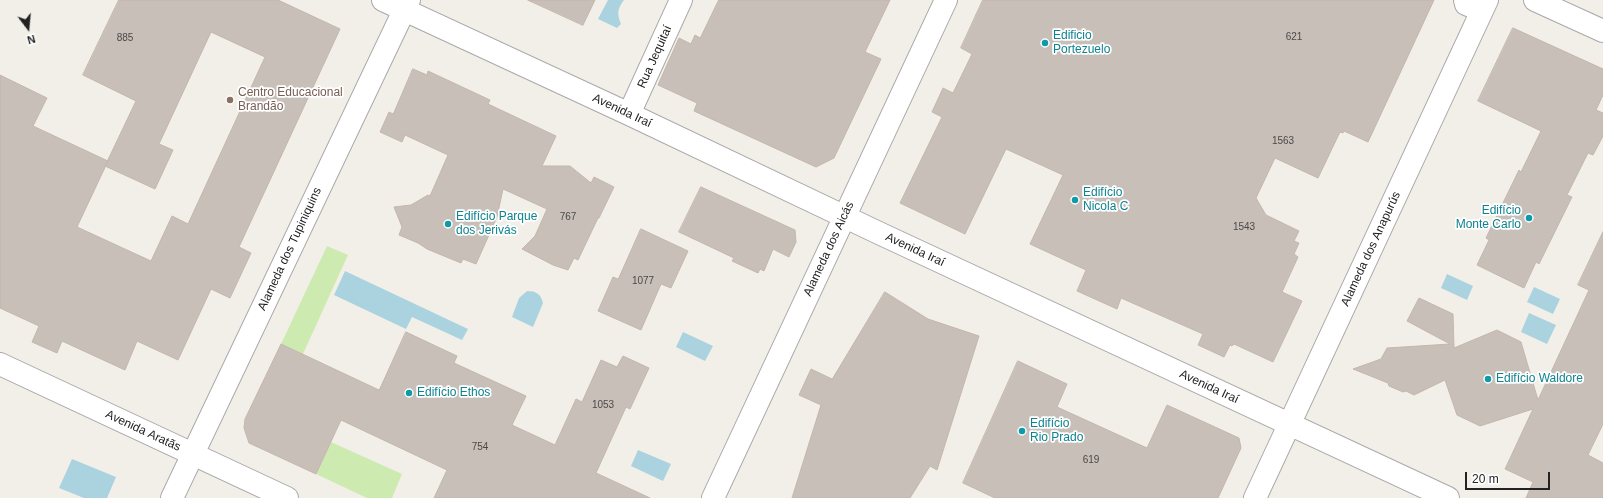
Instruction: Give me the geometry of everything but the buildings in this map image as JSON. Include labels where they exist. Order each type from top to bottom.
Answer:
[{"type":"street","name":"Avenida Iraí","points":[[383,0],[406,5],[844,217],[1448,498]]},
{"type":"street","name":"Rua Jequitaí","points":[[629,114],[681,0]]},
{"type":"street","name":"Alameda dos Aicás","points":[[713,498],[946,0]]},
{"type":"street","points":[[1535,0],[1603,31]]},
{"type":"street","name":"Alameda dos Anapurús","points":[[1254,498],[1289,424],[1478,4]]},
{"type":"street","name":"Alameda dos Tupiniquins","points":[[172,498],[406,5]]},
{"type":"street","name":"Avenida Aratãs","points":[[0,364],[287,498]]},
{"type":"green space","points":[[327,246],[348,255],[303,354],[281,344]]},
{"type":"green space","points":[[331,442],[402,474],[392,498],[367,498],[316,474]]},
{"type":"water","points":[[608,0],[624,0],[618,12],[621,24],[617,28],[598,19]]},
{"type":"water","points":[[345,271],[468,329],[462,340],[412,317],[406,329],[334,295]]},
{"type":"water","points":[[1447,274],[1473,286],[1467,300],[1441,288]]},
{"type":"water","points":[[1534,287],[1560,299],[1553,314],[1527,302]]},
{"type":"water","points":[[527,291],[538,294],[543,303],[533,327],[512,317],[519,298]]},
{"type":"water","points":[[1529,313],[1556,325],[1547,344],[1521,332]]},
{"type":"water","points":[[683,332],[713,346],[705,361],[676,347]]},
{"type":"water","points":[[638,450],[671,464],[663,481],[631,466]]},
{"type":"water","points":[[72,459],[116,477],[107,498],[84,498],[59,488]]},
{"type":"place","name":"Edificio Portezuelo","points":[[1045,43]]},
{"type":"place","name":"Centro Educacional Brandão","points":[[230,100]]},
{"type":"place","name":"Edifício Nicola C","points":[[1075,200]]},
{"type":"place","name":"Edifício Monte Carlo","points":[[1529,218]]},
{"type":"place","name":"Edifício Parque dos Jerivás","points":[[448,224]]},
{"type":"place","name":"Edifício Waldore","points":[[1488,379]]},
{"type":"place","name":"Edifício Ethos","points":[[409,393]]},
{"type":"place","name":"Edifício Rio Prado","points":[[1022,431]]}]
